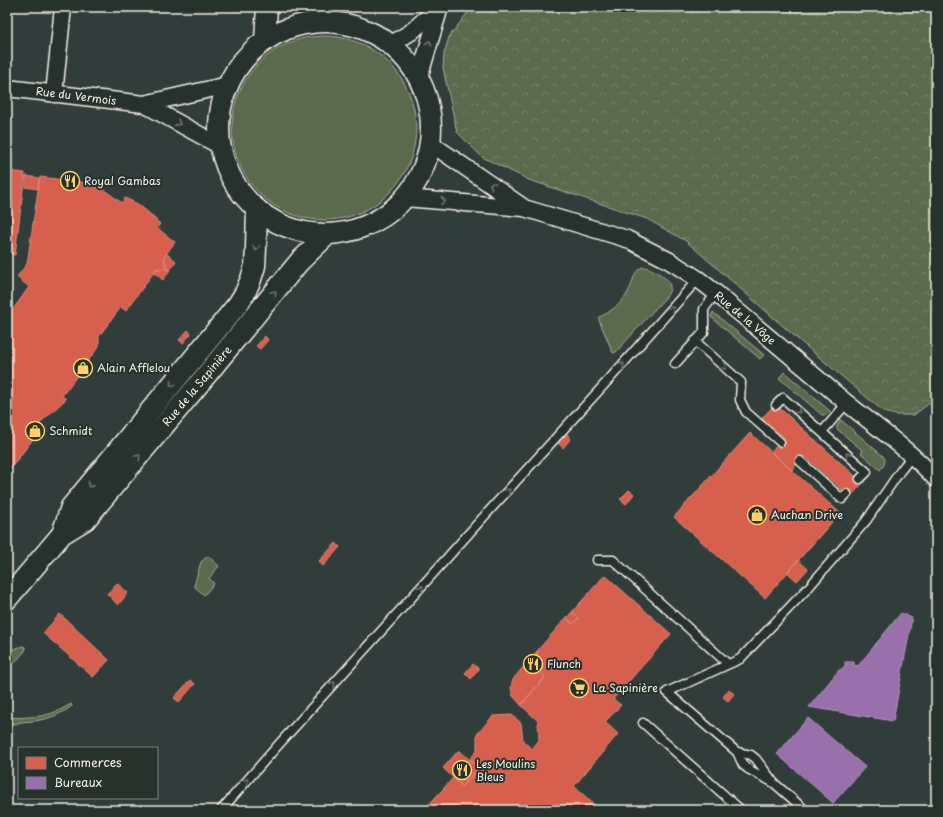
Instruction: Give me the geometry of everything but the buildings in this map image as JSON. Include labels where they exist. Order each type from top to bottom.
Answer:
[{"type":"street","points":[[54,94],[63,7]]},
{"type":"street","points":[[266,41],[267,7]]},
{"type":"street","points":[[390,45],[411,32],[440,7]]},
{"type":"street","points":[[419,78],[440,7]]},
{"type":"street","points":[[322,15],[341,23],[368,31],[390,45],[410,64],[419,78],[426,97],[430,113],[431,130],[427,158],[414,185],[405,198],[378,220],[352,230],[328,234],[314,233],[285,227],[257,209],[236,186],[228,170],[220,146],[219,127],[222,102],[228,85],[242,62],[253,50],[285,30],[310,23],[322,15]]},
{"type":"street","name":"Rue du Vermois","points":[[7,88],[144,104],[228,85]]},
{"type":"street","name":"Rue du Vermois","points":[[144,104],[220,146]]},
{"type":"street","name":"Rue de la Vôge","points":[[430,142],[524,208]]},
{"type":"street","name":"Rue de la Vôge","points":[[405,198],[524,208],[627,239],[668,260],[698,279],[716,293],[912,456],[936,479]]},
{"type":"street","name":"Rue de la Sapinière","points":[[62,534],[71,507],[238,304],[245,293],[255,266],[257,209]]},
{"type":"street","name":"Rue de la Sapinière","points":[[7,599],[62,534],[85,520],[299,262],[328,234]]},
{"type":"lane","points":[[221,810],[698,279]]},
{"type":"lane","points":[[675,364],[704,332],[704,309],[716,293]]},
{"type":"lane","points":[[695,341],[741,382],[740,400],[746,412],[761,422],[780,442]]},
{"type":"lane","points":[[776,405],[783,398],[867,472],[860,480]]},
{"type":"lane","points":[[822,432],[847,403]]},
{"type":"lane","points":[[805,810],[774,784],[743,765],[737,752],[667,692],[740,659],[808,588],[866,521],[912,456]]},
{"type":"lane","points":[[800,461],[842,499],[846,494]]},
{"type":"lane","points":[[597,560],[612,560],[728,664]]},
{"type":"lane","points":[[643,723],[741,810]]},
{"type":"lane","points":[[737,752],[751,755],[756,759],[774,784]]},
{"type":"green space","points":[[472,7],[936,7],[936,398],[914,415],[896,415],[884,412],[686,241],[647,219],[529,180],[482,157],[457,132],[443,68],[444,54],[449,37]]},
{"type":"green space","points":[[324,36],[342,38],[359,43],[375,52],[389,63],[400,77],[409,93],[414,110],[416,128],[414,146],[409,163],[400,179],[389,193],[375,204],[359,213],[342,218],[324,220],[306,218],[289,213],[273,204],[259,193],[248,179],[239,163],[234,146],[232,128],[234,110],[239,93],[248,77],[259,63],[273,52],[289,43],[306,38]]},
{"type":"green space","points":[[643,267],[658,273],[665,278],[668,281],[670,290],[665,298],[616,352],[613,353],[599,317],[608,313],[621,302],[631,287],[635,273]]},
{"type":"green space","points":[[713,312],[764,355],[760,359],[711,317]]},
{"type":"green space","points":[[784,372],[830,411],[827,414],[822,415],[779,378]]},
{"type":"green space","points":[[841,420],[884,457],[885,461],[880,470],[861,453],[863,451],[837,429],[837,426]]},
{"type":"green space","points":[[208,556],[219,566],[209,578],[214,584],[204,595],[194,586],[201,562]]},
{"type":"green space","points":[[23,646],[26,648],[25,651],[7,672],[7,651]]},
{"type":"green space","points":[[71,704],[72,706],[57,715],[40,720],[18,723],[7,730],[7,718],[35,717],[45,715],[56,712]]},
{"type":"place","name":"Royal Gambas","points":[[70,181]]},
{"type":"place","name":"Alain Afflelou","points":[[83,368]]},
{"type":"place","name":"Schmidt","points":[[35,431]]},
{"type":"place","name":"Auchan Drive","points":[[757,515]]},
{"type":"place","name":"Flunch","points":[[533,664]]},
{"type":"place","name":"La Sapinière","points":[[579,688]]},
{"type":"place","name":"Les Moulins Bleus","points":[[462,770]]}]
